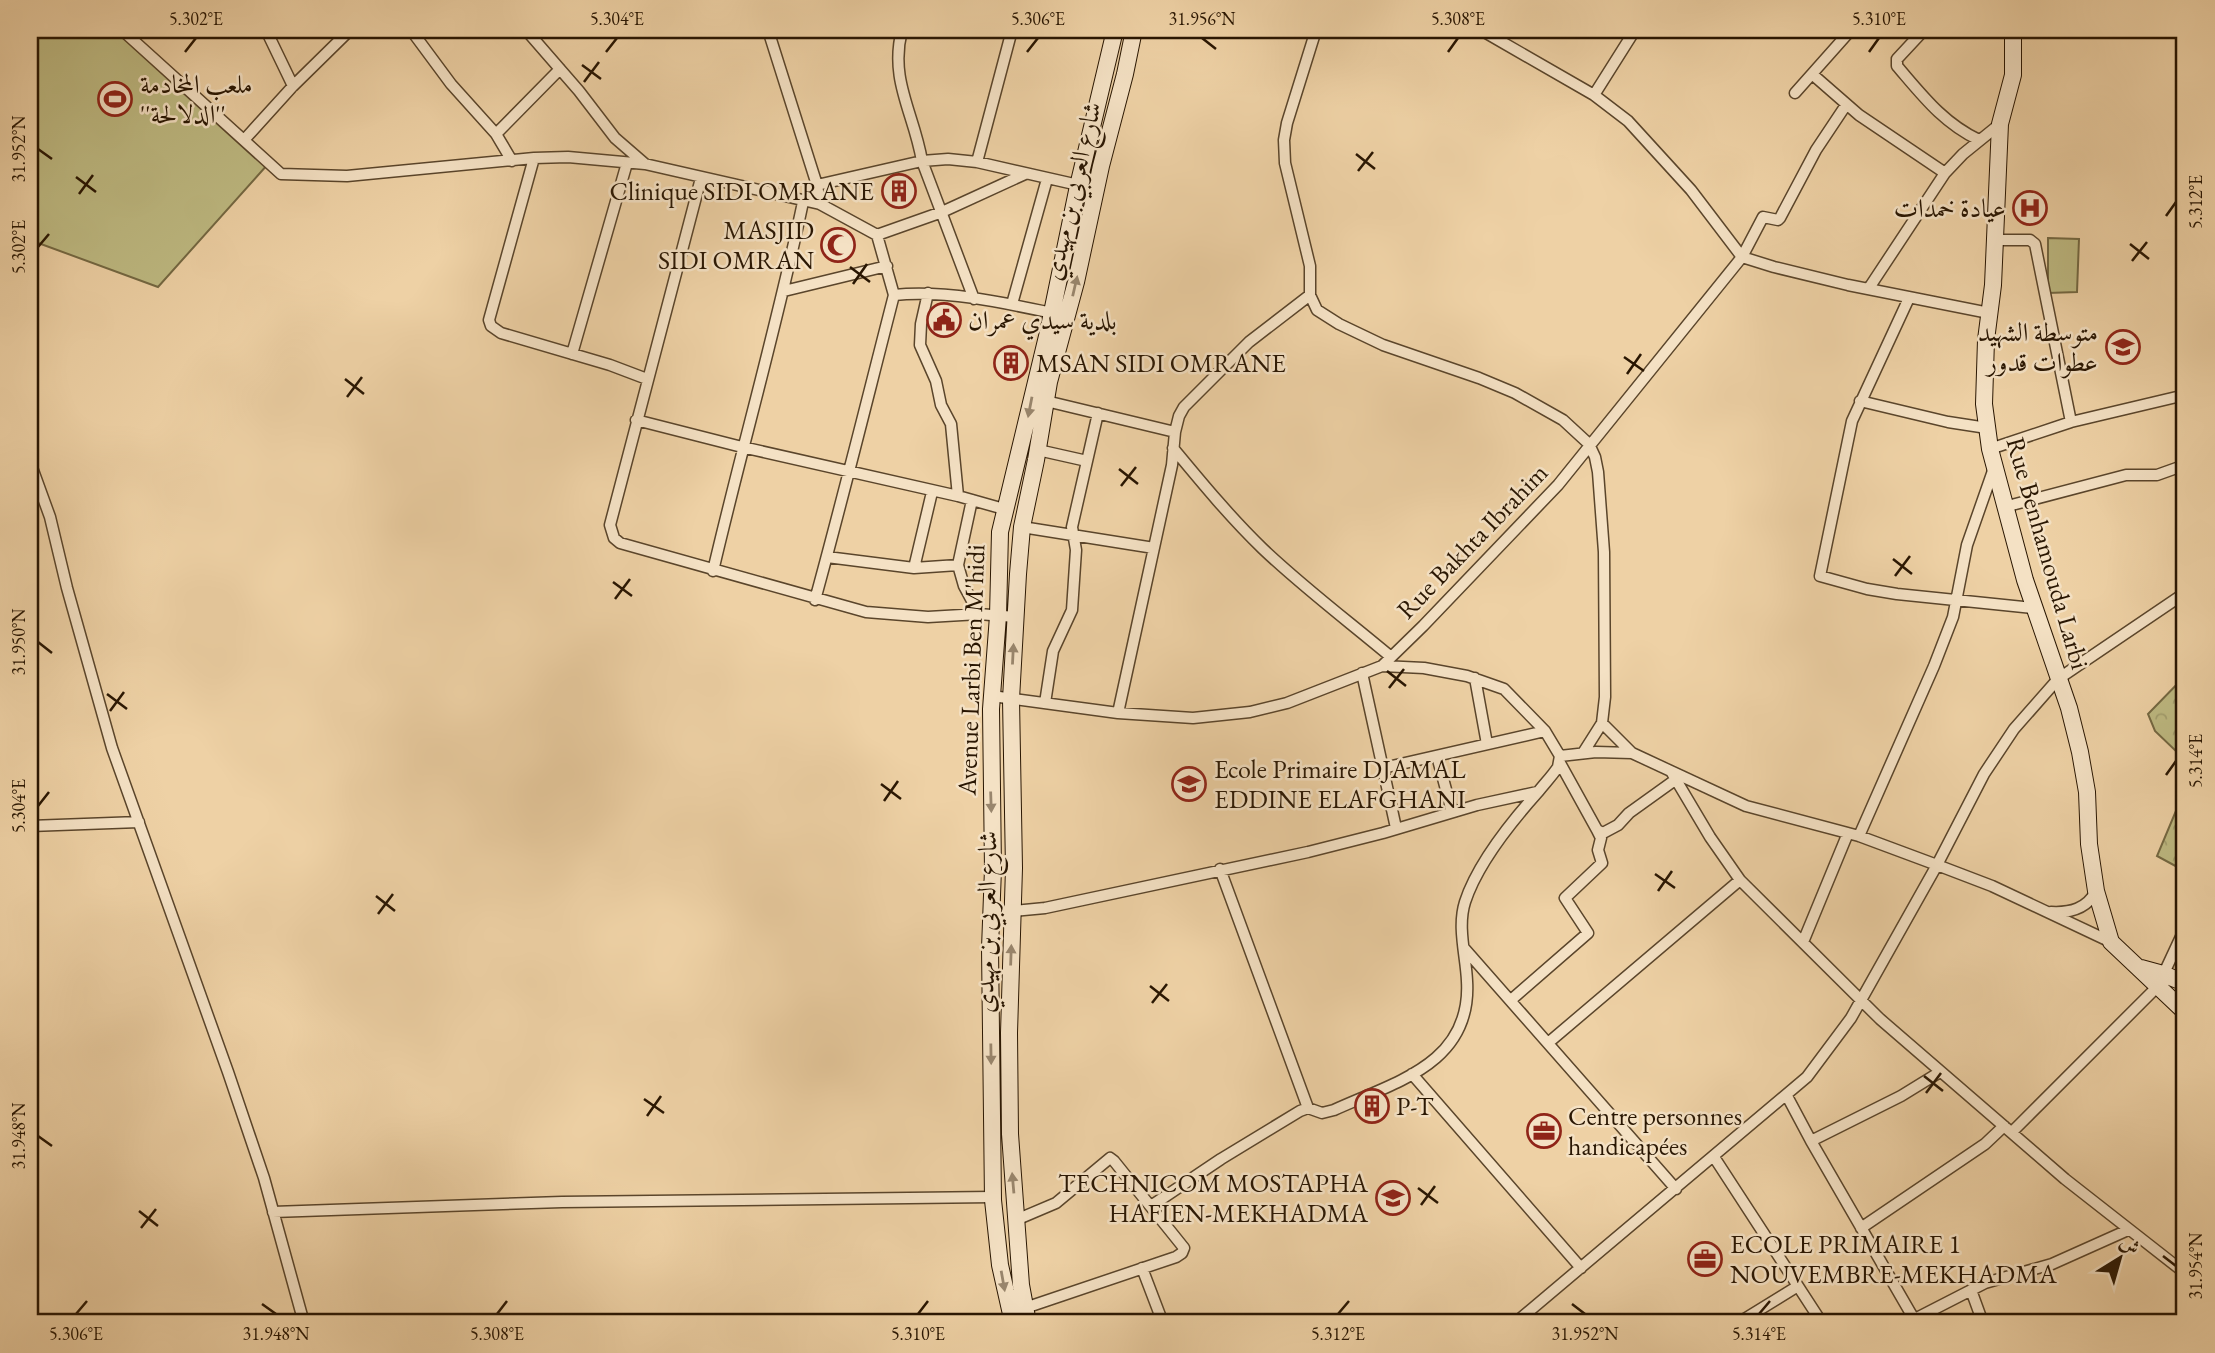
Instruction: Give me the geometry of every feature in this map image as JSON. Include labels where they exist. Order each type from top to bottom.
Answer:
[{"type":"main road","name":"Avenue Larbi Ben M'hidi","points":[[1013,1323],[998,1254],[993,1196],[992,696],[999,562],[1004,509],[1052,313],[1078,186],[1115,30]]},
{"type":"main road","name":"شارع العربي بن مهيدي","points":[[1027,1316],[1010,1134],[1009,1033],[1012,912],[1011,699],[1022,527],[1046,401],[1134,30]]},
{"type":"main road","name":"Rue Benhamouda Larbi","points":[[2012,30],[2013,75],[2000,124],[1989,313],[1985,392],[1990,449],[2004,507],[2034,608],[2069,708],[2080,752],[2087,792],[2089,844],[2096,891],[2111,942],[2137,967],[2161,980]]},
{"type":"main road","points":[[1010,490],[1029,496]]},
{"type":"main road","points":[[2161,980],[2185,983]]},
{"type":"main road","points":[[2161,980],[2183,1007]]},
{"type":"street","points":[[122,30],[281,174],[347,176],[568,157],[645,164],[820,204],[877,234],[894,295],[816,600]]},
{"type":"street","points":[[266,30],[293,86]]},
{"type":"street","points":[[244,139],[350,30]]},
{"type":"street","points":[[411,30],[451,84],[495,134],[512,161]]},
{"type":"street","points":[[526,30],[615,138],[645,164]]},
{"type":"street","points":[[768,30],[817,185],[820,204]]},
{"type":"street","points":[[902,30],[897,49],[897,66],[922,161],[974,299]]},
{"type":"street","points":[[977,162],[1012,30]]},
{"type":"street","points":[[1316,30],[1284,140],[1285,163],[1310,266],[1310,295],[1317,310],[1383,345],[1515,393],[1563,420],[1589,444],[1598,472],[1604,552],[1606,670],[1602,723],[1583,752]]},
{"type":"street","points":[[1481,30],[1594,95],[1628,121],[1691,190],[1742,257],[1796,273],[1989,313]]},
{"type":"street","points":[[1594,95],[1635,30]]},
{"type":"street","points":[[1795,93],[1851,30]]},
{"type":"street","points":[[1924,30],[1897,59],[1897,66],[1939,114],[1959,130],[1979,140]]},
{"type":"street","points":[[495,134],[560,69]]},
{"type":"street","points":[[1812,74],[1846,104],[1945,173]]},
{"type":"street","name":"Rue Bakhta Ibrahim","points":[[1382,666],[1432,618],[1542,502],[1742,257],[1762,217],[1776,220],[1780,218],[1816,150],[1846,104]]},
{"type":"street","points":[[1869,288],[1945,173],[2000,124]]},
{"type":"street","points":[[534,158],[489,320],[491,326],[501,333],[610,365],[647,379]]},
{"type":"street","points":[[817,185],[922,161],[948,159],[977,162],[1096,189]]},
{"type":"street","points":[[572,354],[627,163]]},
{"type":"street","points":[[877,234],[942,212],[1025,174]]},
{"type":"street","points":[[701,178],[636,420],[610,525],[611,533],[620,543],[866,612],[915,616],[979,614],[1015,617]]},
{"type":"street","points":[[1012,304],[1047,179]]},
{"type":"street","points":[[713,571],[742,447],[784,290],[803,202]]},
{"type":"street","points":[[1995,240],[2026,239],[2035,244],[2071,422]]},
{"type":"street","points":[[784,290],[887,266]]},
{"type":"street","points":[[894,295],[928,293],[1012,304],[1052,313]]},
{"type":"street","points":[[928,293],[920,324],[920,345],[936,381],[941,405],[951,424],[958,496]]},
{"type":"street","points":[[1118,713],[1172,465],[1179,416],[1184,407],[1249,342],[1310,295]]},
{"type":"street","points":[[1909,298],[1860,401],[1846,440],[1820,576],[1867,589],[1956,602],[2034,608]]},
{"type":"street","points":[[1990,449],[2071,422],[2185,395]]},
{"type":"street","points":[[1046,401],[1175,432]]},
{"type":"street","points":[[1860,401],[1948,422],[1987,428]]},
{"type":"street","points":[[1045,703],[1053,651],[1072,610],[1076,551],[1072,527],[1098,413]]},
{"type":"street","points":[[636,420],[1004,509]]},
{"type":"street","points":[[1173,448],[1217,501],[1263,549],[1316,597],[1350,621],[1391,657]]},
{"type":"street","points":[[1038,450],[1087,461]]},
{"type":"street","points":[[30,462],[50,517],[112,748],[228,1072],[273,1212],[304,1323]]},
{"type":"street","points":[[2004,507],[2126,475],[2157,475],[2185,466]]},
{"type":"street","points":[[1803,942],[1934,666],[1953,617],[1967,545],[1994,468]]},
{"type":"street","points":[[914,568],[932,492]]},
{"type":"street","points":[[972,500],[958,565],[964,586],[979,614]]},
{"type":"street","points":[[1022,527],[1154,548]]},
{"type":"street","points":[[827,557],[914,568],[958,565]]},
{"type":"street","points":[[1515,1323],[1787,1096],[1824,1056],[1862,1000],[1937,865],[1962,813],[2000,748],[2058,679],[2185,593]]},
{"type":"street","points":[[992,696],[1118,713],[1193,718],[1250,712],[1287,703],[1382,666],[1424,668],[1475,678],[1504,690],[1545,731],[1601,838],[1598,850],[1602,863],[1565,898],[1588,933],[1511,1000]]},
{"type":"street","points":[[1362,673],[1396,828]]},
{"type":"street","points":[[1475,678],[1487,744]]},
{"type":"street","points":[[1602,723],[1632,753],[1674,776],[1746,806],[1854,835],[1937,865],[1992,886],[2111,942]]},
{"type":"street","points":[[1383,768],[1545,731]]},
{"type":"street","points":[[1560,759],[1583,752],[1632,753]]},
{"type":"street","points":[[1437,755],[1451,812]]},
{"type":"street","points":[[1220,869],[1308,1108],[1322,1113],[1334,1110],[1412,1074],[1441,1056],[1461,1025],[1467,991],[1463,910],[1472,886],[1498,843],[1555,772],[1560,759]]},
{"type":"street","points":[[1597,830],[1608,832],[1674,776]]},
{"type":"street","points":[[1674,776],[1710,837],[1740,880],[1862,1000],[1940,1072],[2128,1230],[2185,1273]]},
{"type":"street","points":[[992,913],[1056,905],[1308,852],[1451,812],[1537,792]]},
{"type":"street","points":[[30,826],[139,822]]},
{"type":"street","points":[[1548,1043],[1740,880]]},
{"type":"street","points":[[2048,912],[2074,911],[2093,898],[2096,891]]},
{"type":"street","points":[[1861,1228],[2008,1129],[2161,980],[2184,931]]},
{"type":"street","points":[[1464,948],[1676,1189]]},
{"type":"street","points":[[1811,1141],[1900,1096],[1940,1072]]},
{"type":"street","points":[[1412,1074],[1581,1268]]},
{"type":"street","points":[[1787,1096],[1910,1321],[1999,1278],[2052,1265],[2128,1230]]},
{"type":"street","points":[[1151,1206],[1221,1159],[1308,1108]]},
{"type":"street","points":[[1714,1157],[1822,1323]]},
{"type":"street","points":[[1016,1220],[1056,1203],[1110,1158],[1183,1246],[1184,1251],[1176,1257],[1142,1268],[1027,1316]]},
{"type":"street","points":[[273,1212],[562,1202],[993,1196]]},
{"type":"street","points":[[1142,1268],[1163,1323]]},
{"type":"street","points":[[1744,1321],[1798,1286]]},
{"type":"street","points":[[1971,1290],[1983,1323]]},
{"type":"green space","name":"ملعب المخادمة ''الدلالحة''","points":[[47,30],[130,30],[268,164],[158,287],[30,240],[30,33]]},
{"type":"green space","points":[[2048,238],[2079,239],[2077,292],[2048,293]]},
{"type":"green space","points":[[2185,676],[2185,750],[2179,754],[2155,731],[2148,714]]},
{"type":"green space","points":[[2185,796],[2185,859],[2181,869],[2157,856],[2178,806]]},
{"type":"place","name":"ملعب المخادمة ''الدلالحة''","points":[[115,99]]},
{"type":"place","name":"Clinique SIDI OMRANE","points":[[899,191]]},
{"type":"place","name":"عيادة خمدات","points":[[2030,208]]},
{"type":"place","name":"MASJID SIDI OMRAN","points":[[838,245]]},
{"type":"place","name":"بلدية سيدي عمران","points":[[944,320]]},
{"type":"place","name":"متوسطة الشهيد عطوات قدور","points":[[2123,347]]},
{"type":"place","name":"MSAN SIDI OMRANE","points":[[1011,363]]},
{"type":"place","name":"Ecole Primaire DJAMAL EDDINE ELAFGHANI","points":[[1189,784]]},
{"type":"place","name":"P-T","points":[[1372,1106]]},
{"type":"place","name":"Centre personnes handicapées","points":[[1544,1131]]},
{"type":"place","name":"TECHNICOM MOSTAPHA HAFIEN-MEKHADMA","points":[[1393,1198]]},
{"type":"place","name":"ECOLE PRIMAIRE 1 NOUVEMBRE-MEKHADMA","points":[[1705,1259]]}]
